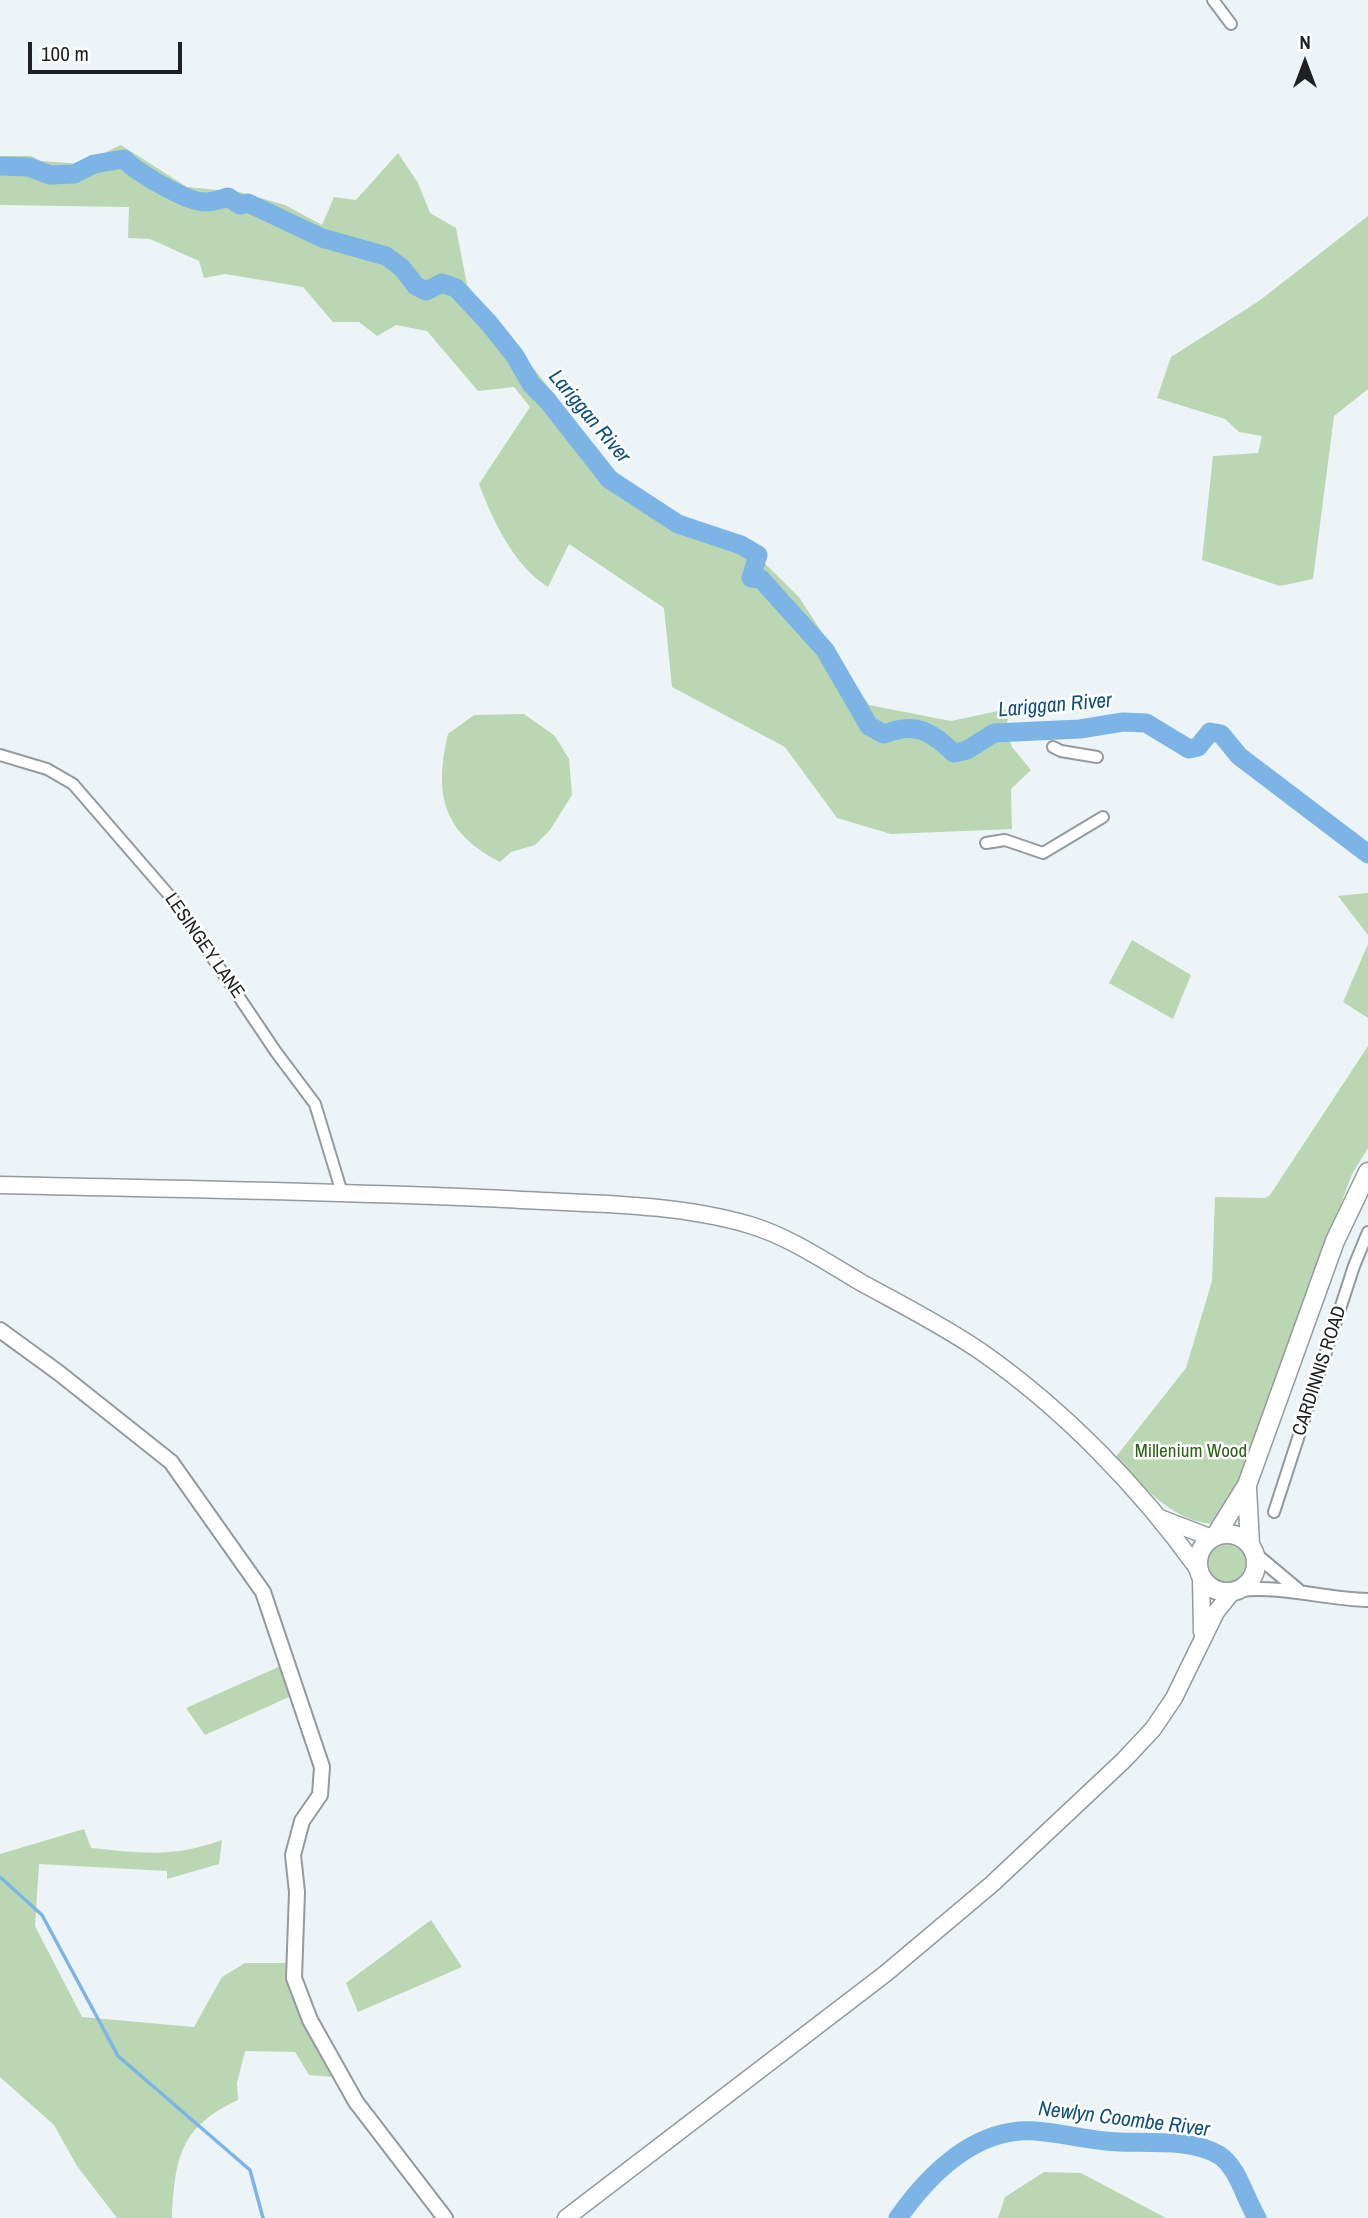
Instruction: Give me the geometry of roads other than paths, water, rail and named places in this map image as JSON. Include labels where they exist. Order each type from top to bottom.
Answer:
[{"type":"highway","points":[[1247,1485],[1254,1574],[1236,1591],[1215,1590],[1200,1573],[1200,1551],[1214,1536],[1247,1485],[1335,1241],[1368,1172]]},
{"type":"highway","points":[[1214,1536],[1232,1534],[1253,1549]]},
{"type":"main road","points":[[0,1185],[602,1204],[714,1215],[753,1226],[798,1245],[983,1353],[1055,1412],[1158,1517],[1200,1573],[1204,1606],[1201,1638]]},
{"type":"main road","points":[[0,1330],[171,1462],[263,1592],[322,1766],[320,1795],[302,1821],[293,1855],[296,1892],[294,1978],[310,2020],[356,2102],[445,2218]]},
{"type":"main road","points":[[1158,1517],[1214,1536]]},
{"type":"main road","points":[[566,2218],[843,2008],[992,1884],[1124,1760],[1153,1729],[1174,1698],[1216,1610],[1236,1591]]},
{"type":"street","points":[[1213,0],[1231,24]]},
{"type":"street","points":[[1053,747],[1061,751],[1097,757]]},
{"type":"street","name":"LESINGEY LANE","points":[[0,755],[47,769],[73,785],[174,902],[276,1052],[315,1104],[342,1194]]},
{"type":"street","points":[[986,843],[1005,840],[1042,853],[1103,817]]},
{"type":"street","name":"CARDINNIS ROAD","points":[[1274,1512],[1354,1266],[1368,1232]]},
{"type":"street","points":[[1253,1549],[1298,1590]]},
{"type":"street","points":[[1236,1591],[1262,1587],[1298,1590],[1337,1600],[1368,1600]]},
{"type":"waterway","name":"Lariggan River","points":[[0,166],[29,167],[50,175],[74,174],[94,164],[124,159],[150,179],[187,198],[206,202],[228,197],[240,205],[248,203],[322,238],[386,256],[402,268],[416,286],[426,291],[442,283],[456,288],[488,322],[515,356],[531,384],[547,400],[609,479],[678,524],[741,545],[758,555],[751,578],[761,579],[825,650],[869,726],[884,734],[906,729],[923,731],[938,739],[954,753],[967,750],[994,733],[1080,729],[1123,722],[1146,723],[1189,749],[1198,747],[1210,732],[1221,734],[1239,756],[1368,854]]},
{"type":"waterway","points":[[0,1877],[42,1915],[118,2056],[250,2170],[263,2218]]},
{"type":"waterway","name":"Newlyn Coombe River","points":[[898,2218],[925,2185],[956,2156],[993,2137],[1013,2132],[1035,2131],[1108,2141],[1184,2144],[1208,2150],[1226,2160],[1257,2218]]},
{"type":"park label","name":"Millenium Wood","points":[[1191,1452]]}]
